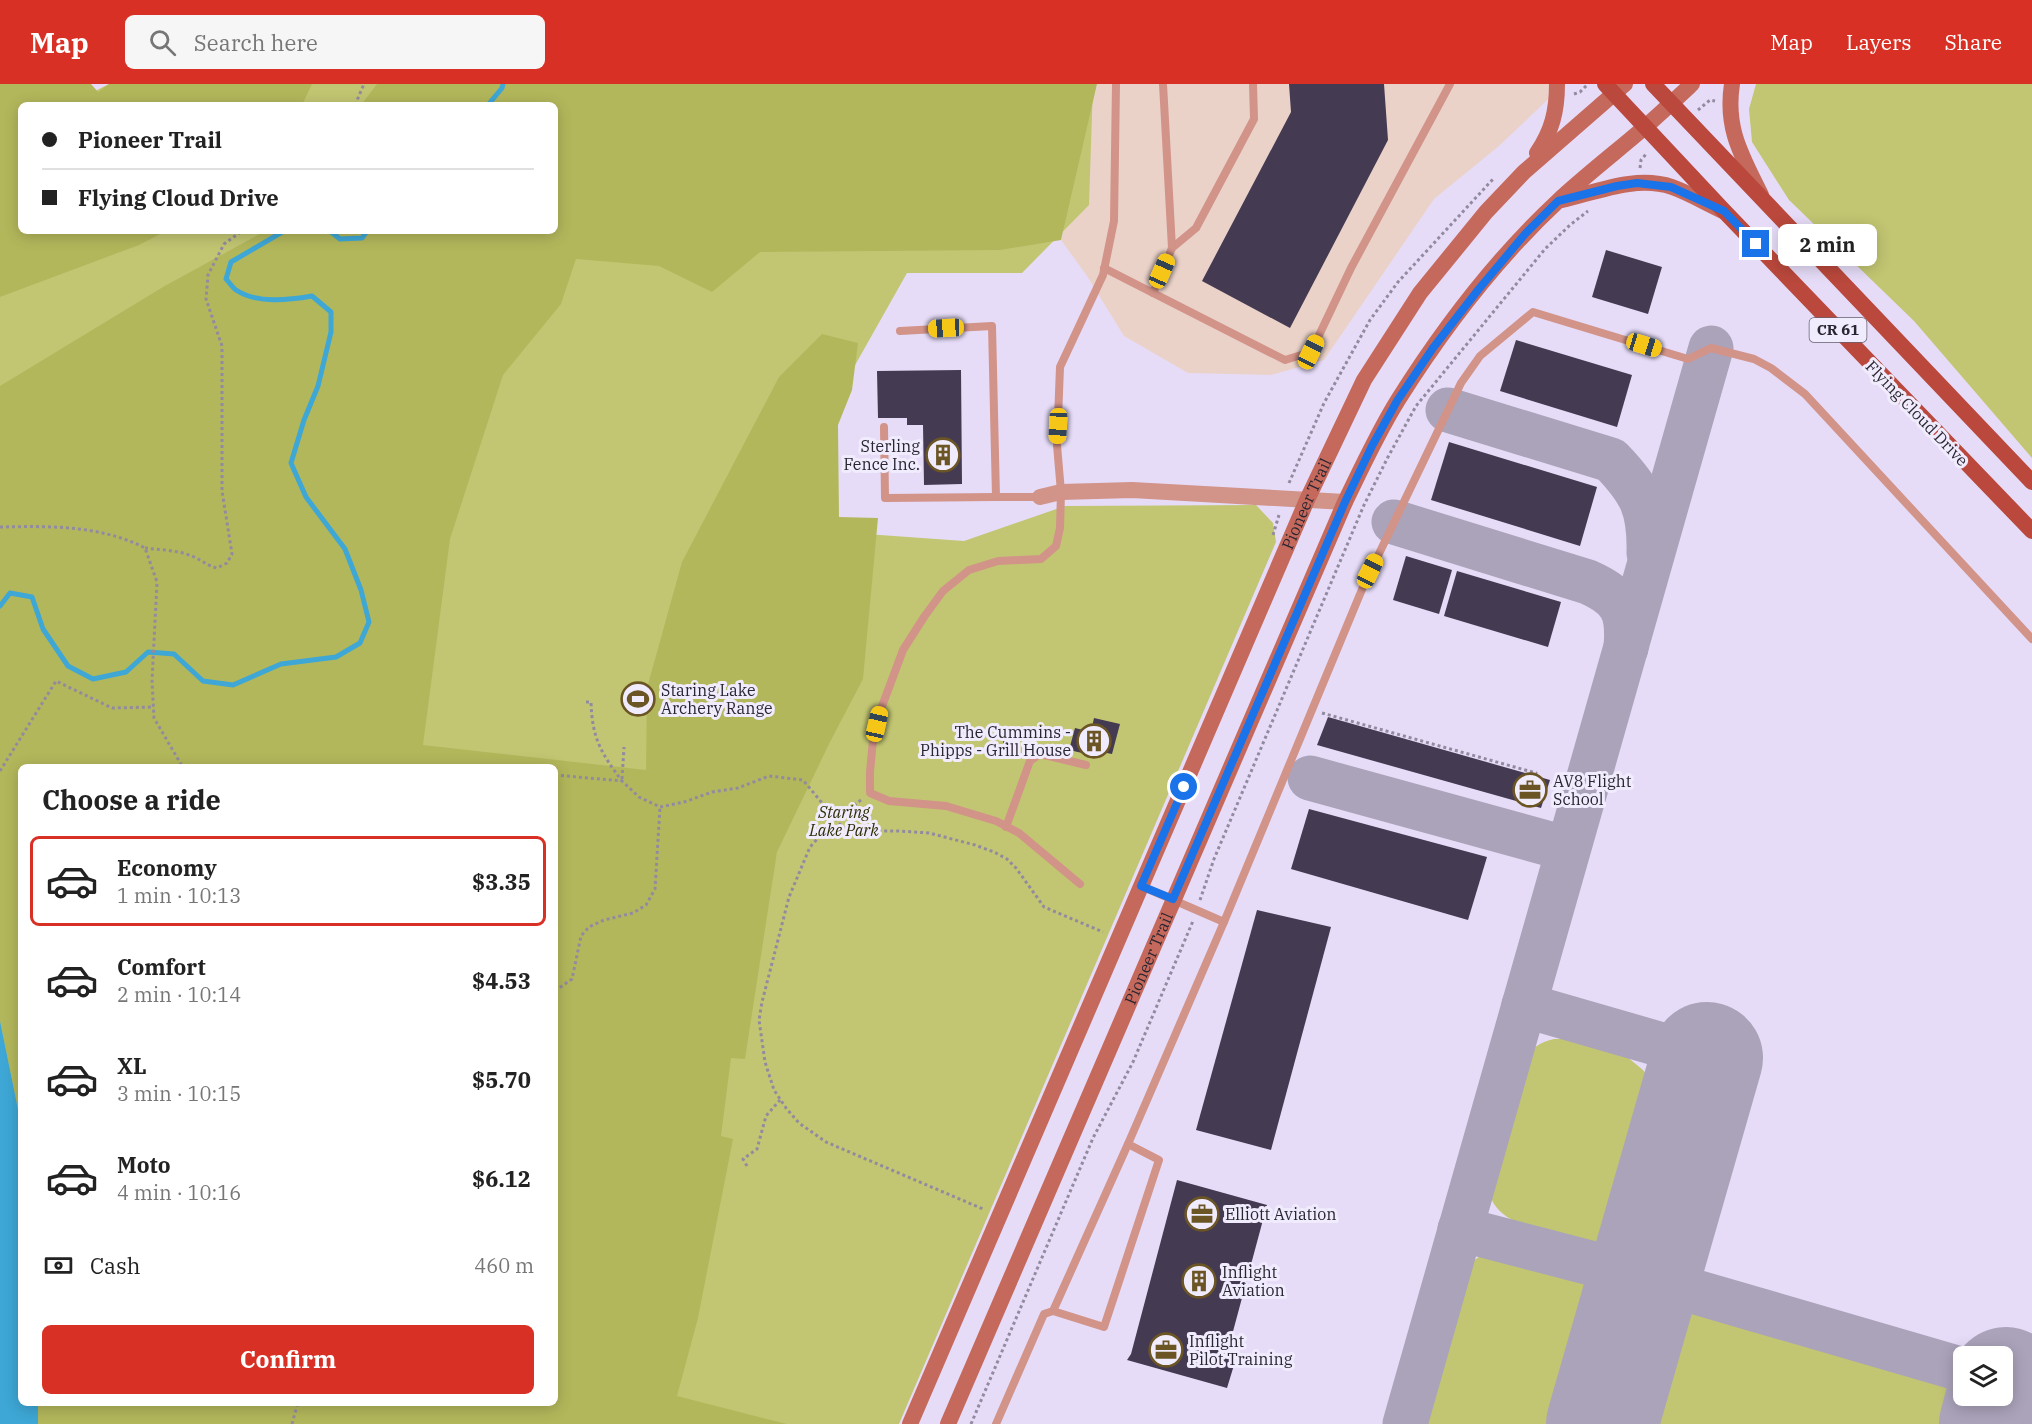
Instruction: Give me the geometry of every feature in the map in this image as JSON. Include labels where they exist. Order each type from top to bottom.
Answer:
[{"type":"main road","points":[[1524,172],[1549,135],[1555,112],[1557,84]]},
{"type":"main road","name":"Flying Cloud Drive","points":[[1653,84],[2032,482]]},
{"type":"main road","name":"Pioneer Trail","points":[[948,1424],[1345,502],[1372,446],[1397,401],[1433,348],[1525,234],[1558,201],[1646,127],[1692,84]]},
{"type":"main road","points":[[1732,84],[1731,123],[1735,142],[1762,199]]},
{"type":"main road","name":"Pioneer Trail","points":[[910,1424],[1307,500],[1364,380],[1420,293],[1486,212],[1524,172],[1587,118],[1614,87]]},
{"type":"main road","name":"Flying Cloud Drive","points":[[1614,87],[1646,127],[1724,211],[2032,531]]},
{"type":"main road","points":[[1558,201],[1617,186],[1652,183],[1671,187],[1724,211]]},
{"type":"street","points":[[1040,497],[1061,492],[1132,490],[1345,502]]},
{"type":"lane","points":[[1080,884],[1019,833],[996,821],[946,806],[889,801],[870,793],[870,771],[873,740],[881,709],[903,650],[943,591],[969,570],[998,561],[1041,559],[1056,546],[1060,528],[1061,492],[1057,445],[1060,367],[1104,268],[1114,221],[1116,84]]},
{"type":"lane","points":[[1153,292],[1172,248],[1163,84]]},
{"type":"lane","points":[[1172,248],[1196,228],[1254,119],[1253,84]]},
{"type":"lane","points":[[1104,268],[1285,360],[1311,352],[1351,268],[1450,84]]},
{"type":"lane","points":[[1053,1311],[1224,922],[1363,587],[1461,383],[1480,356],[1533,312],[1688,359],[1711,348],[1754,359],[1771,368],[1804,393],[2032,639]]},
{"type":"lane","points":[[900,331],[992,326],[996,497]]},
{"type":"lane","points":[[884,427],[885,498],[1040,497]]},
{"type":"lane","points":[[1006,827],[1030,761],[1040,754],[1086,765]]},
{"type":"lane","points":[[1141,886],[1224,922]]},
{"type":"lane","points":[[996,1424],[1044,1314],[1053,1311],[1104,1327],[1160,1160],[1128,1144]]},
{"type":"path","points":[[356,102],[364,84]]},
{"type":"path","points":[[1573,94],[1575,104],[1587,118]]},
{"type":"path","points":[[1616,152],[1626,164],[1640,166]]},
{"type":"path","points":[[0,527],[84,529],[126,538],[145,548],[194,557],[208,566],[217,568],[227,563],[232,554],[222,491],[222,346],[206,299],[208,274],[224,244],[238,234]]},
{"type":"path","points":[[145,548],[157,582],[152,681],[154,718],[181,764]]},
{"type":"path","points":[[0,771],[56,681],[112,708],[153,707]]},
{"type":"path","points":[[586,702],[591,702],[591,719],[597,744],[622,781],[639,797],[660,807],[684,802],[712,792],[738,788],[770,776],[803,780],[842,827],[851,831],[899,831],[929,834],[994,852],[1016,868],[1044,908],[1103,932]]},
{"type":"path","points":[[1312,710],[1536,773],[1535,776]]},
{"type":"path","points":[[622,781],[624,747]]},
{"type":"path","points":[[558,775],[622,781]]},
{"type":"path","points":[[870,793],[835,819],[810,847],[799,870],[789,897],[762,1002],[759,1020],[765,1062],[774,1090],[780,1100],[800,1123],[826,1142],[983,1209]]},
{"type":"path","points":[[558,989],[572,979],[581,936],[589,927],[604,920],[633,913],[646,905],[656,889],[660,807]]},
{"type":"path","points":[[747,1166],[743,1159],[757,1149],[766,1116],[780,1100]]},
{"type":"path","points":[[292,1424],[297,1406]]},
{"type":"shaded area","points":[[1097,84],[1564,84],[1499,146],[1434,199],[1324,360],[1271,375],[1188,373],[1124,336],[1087,276],[1061,240]]},
{"type":"green space","points":[[0,84],[91,84],[98,92],[109,84],[312,84],[303,102],[18,102],[18,234],[160,234],[139,245],[0,297]]},
{"type":"green space","name":"Staring Lake Park","points":[[109,84],[1093,84],[1089,205],[1022,273],[907,273],[832,406],[807,507],[852,533],[964,541],[1065,506],[1256,505],[1273,523],[1276,542],[899,1424],[0,1424],[0,94],[18,103],[18,234],[558,234],[558,102],[73,102]]},
{"type":"green space","points":[[377,84],[1097,84],[1061,240],[1000,250],[760,252],[712,292],[659,266],[576,259],[561,304],[503,375],[450,539],[423,745],[646,770],[647,688],[682,562],[779,377],[822,334],[858,343],[852,390],[838,425],[839,517],[878,518],[863,679],[777,852],[745,1059],[731,1058],[721,1136],[733,1139],[698,1318],[677,1396],[787,1424],[38,1424],[38,1406],[558,1406],[558,764],[18,764],[18,1109],[0,1021],[0,386],[163,287],[260,234],[558,234],[558,102],[363,102]]},
{"type":"green space","points":[[1756,84],[2032,84],[2032,458],[1914,321],[1789,200],[1752,142],[1749,109]]},
{"type":"green space","points":[[1554,1039],[1564,1039],[1626,1056],[1643,1070],[1653,1083],[1658,1112],[1626,1223],[1615,1236],[1601,1242],[1589,1243],[1524,1225],[1502,1213],[1491,1197],[1490,1176],[1523,1059],[1537,1046]]},
{"type":"green space","points":[[1500,1251],[1577,1273],[1591,1284],[1600,1298],[1602,1310],[1570,1424],[1419,1424],[1461,1277],[1477,1258],[1487,1253]]},
{"type":"green space","points":[[1681,1310],[1702,1310],[1937,1376],[1953,1395],[1953,1406],[1955,1406],[1956,1410],[1954,1424],[1629,1424],[1654,1338],[1665,1319]]},
{"type":"water","points":[[0,1021],[18,1109],[18,1406],[38,1406],[38,1424],[0,1424]]},
{"type":"building","points":[[1289,84],[1384,84],[1388,140],[1290,328],[1202,281],[1291,112]]},
{"type":"building","points":[[1606,250],[1662,267],[1648,314],[1592,297]]},
{"type":"building","points":[[1516,340],[1632,375],[1617,427],[1500,391]]},
{"type":"building","name":"Sterling Fence Inc.","points":[[961,370],[962,484],[924,485],[923,425],[907,425],[907,418],[878,418],[877,371]]},
{"type":"building","points":[[1449,442],[1597,487],[1580,546],[1431,500]]},
{"type":"building","points":[[1406,556],[1452,570],[1439,614],[1393,600]]},
{"type":"building","points":[[1457,571],[1561,602],[1548,647],[1444,616]]},
{"type":"building","points":[[1328,717],[1550,780],[1541,808],[1317,745]]},
{"type":"building","name":"The Cummins - Phipps - Grill House","points":[[1094,718],[1120,724],[1112,754],[1092,750],[1091,755],[1069,750],[1075,728],[1091,732]]},
{"type":"building","points":[[1005,733],[1019,737],[1017,747],[1003,743]]},
{"type":"building","points":[[1309,809],[1487,857],[1468,920],[1291,869]]},
{"type":"building","points":[[1257,910],[1331,927],[1271,1150],[1196,1130]]},
{"type":"building","name":"Inflight Aviation","points":[[1177,1180],[1267,1205],[1228,1350],[1238,1352],[1227,1388],[1127,1360],[1131,1354]]},
{"type":"waterway","points":[[490,102],[503,84]]},
{"type":"waterway","points":[[0,606],[10,593],[32,597],[43,629],[68,666],[93,679],[126,672],[148,652],[174,654],[203,681],[233,685],[281,664],[336,657],[360,643],[369,622],[361,590],[345,549],[306,497],[291,463],[304,420],[318,386],[331,332],[331,312],[312,296],[283,300],[263,299],[236,290],[226,279],[231,262],[279,234]]},
{"type":"waterway","points":[[334,234],[340,239],[362,238],[365,234]]},
{"type":"taxiway","points":[[1405,1424],[1711,348]]},
{"type":"taxiway","points":[[1448,410],[1611,460],[1630,482],[1642,502],[1648,524],[1649,553]]},
{"type":"taxiway","points":[[1394,522],[1588,582],[1600,588],[1609,593],[1621,607],[1626,624],[1626,648]]},
{"type":"taxiway","points":[[1310,778],[1568,849]]},
{"type":"taxiway","points":[[1524,1005],[1707,1058]]},
{"type":"taxiway","points":[[1460,1229],[1644,1277],[1953,1367]]},
{"type":"taxiway","points":[[2013,1385],[2032,1390]]},
{"type":"runway","points":[[1602,1424],[1707,1058]]},
{"type":"runway","points":[[1995,1424],[2000,1406]]},
{"type":"place","name":"Sterling Fence Inc.","points":[[943,455]]},
{"type":"place","name":"Staring Lake Archery Range","points":[[638,699]]},
{"type":"place","name":"The Cummins - Phipps - Grill House","points":[[1094,741]]},
{"type":"place","name":"AV8 Flight School","points":[[1530,790]]},
{"type":"place","name":"Elliott Aviation","points":[[1202,1214]]},
{"type":"place","name":"Inflight Aviation","points":[[1199,1281]]},
{"type":"place","name":"Inflight Pilot Training","points":[[1166,1350]]},
{"type":"route","points":[[1184,787],[1141,886],[1173,899],[1345,502],[1372,446],[1397,401],[1433,348],[1513,248],[1558,201],[1637,183],[1671,187],[1724,211],[1756,244]]}]
